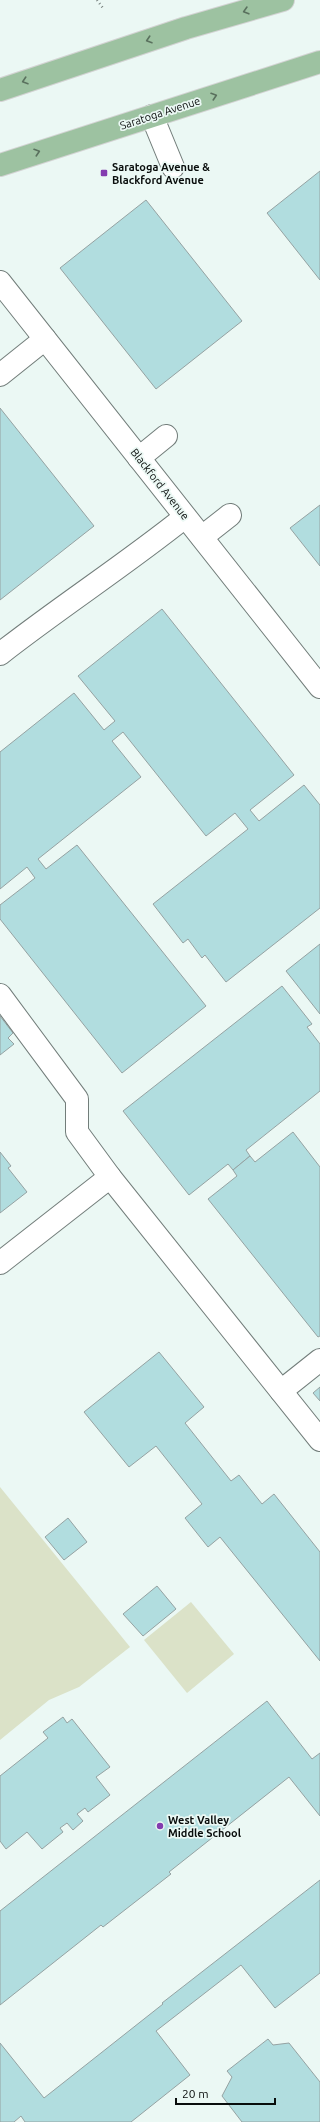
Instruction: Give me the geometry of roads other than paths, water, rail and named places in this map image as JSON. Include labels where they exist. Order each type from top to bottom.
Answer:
[{"type":"main road","points":[[0,90],[186,28],[279,0]]},
{"type":"main road","name":"Saratoga Avenue","points":[[0,165],[320,62]]},
{"type":"street","points":[[152,116],[173,167]]},
{"type":"street","name":"Blackford Avenue","points":[[0,282],[320,687]]},
{"type":"street","points":[[0,375],[45,339]]},
{"type":"street","points":[[138,458],[166,436]]},
{"type":"street","points":[[202,537],[230,515]]},
{"type":"street","points":[[0,654],[185,517]]},
{"type":"street","points":[[0,995],[77,1099],[77,1132],[110,1177],[320,1440]]},
{"type":"street","points":[[0,1263],[110,1177]]},
{"type":"street","points":[[281,1390],[320,1360]]},
{"type":"place","name":"Saratoga Avenue & Blackford Avenue","points":[[104,173]]},
{"type":"place","name":"West Valley Middle School","points":[[160,1826]]}]
